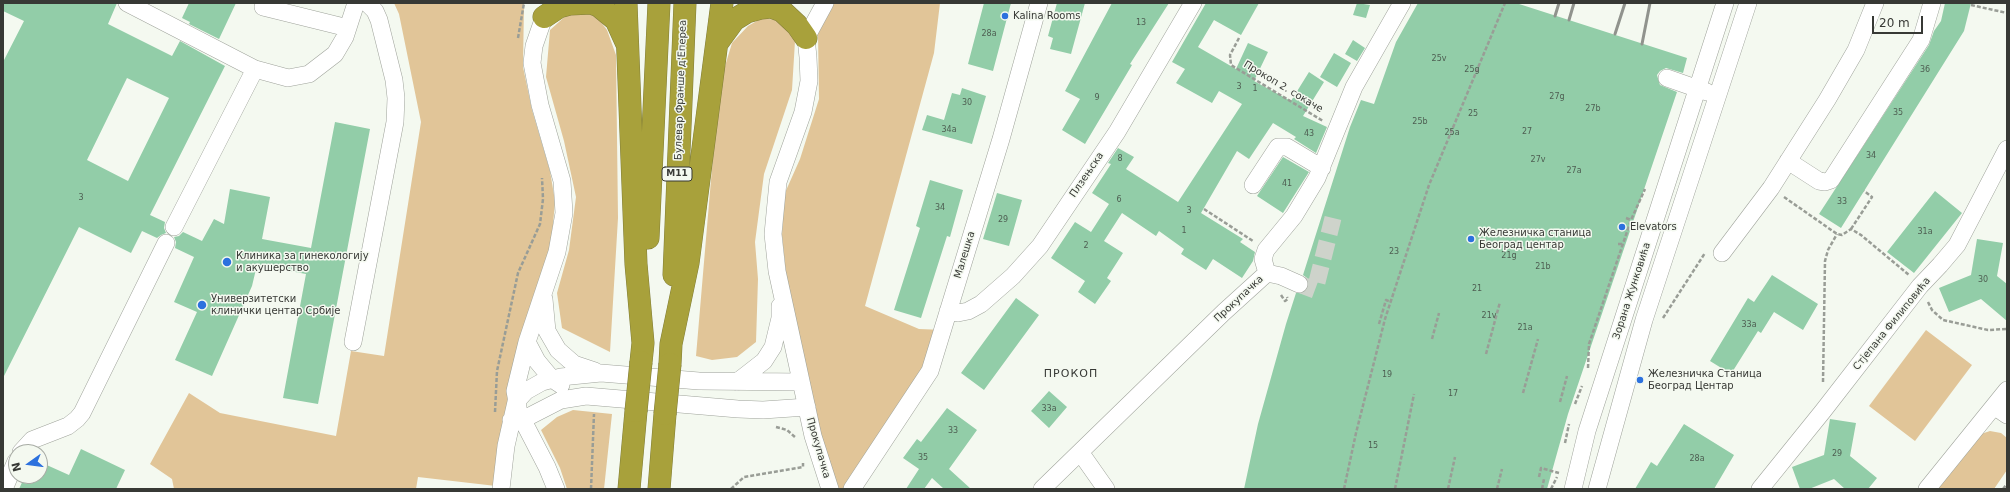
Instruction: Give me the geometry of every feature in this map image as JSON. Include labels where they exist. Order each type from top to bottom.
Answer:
[{"type":"highway","points":[[547,10],[570,4],[591,3],[599,6],[616,20],[627,44]]},
{"type":"highway","points":[[626,3],[636,264],[642,353]]},
{"type":"highway","name":"M11","points":[[629,489],[642,353],[659,3]]},
{"type":"highway","name":"Булевар Франше д'Епереа","points":[[659,489],[670,354],[685,3]]},
{"type":"highway","points":[[670,354],[688,263],[722,3]]},
{"type":"highway","points":[[796,3],[803,22],[806,38]]},
{"type":"highway","points":[[717,45],[722,35],[734,20],[747,12],[771,7],[782,11],[797,25],[806,38]]},
{"type":"street","points":[[128,3],[255,69],[288,78],[310,74],[335,54],[348,28],[356,3]]},
{"type":"street","points":[[353,342],[395,122],[396,98],[394,80],[379,20],[375,11],[367,3]]},
{"type":"street","points":[[737,382],[764,361],[773,347],[780,318],[781,288],[777,271],[773,234],[775,198],[782,168],[799,124],[806,97],[809,70],[806,38],[825,3]]},
{"type":"street","name":"Малешка","points":[[852,489],[930,371],[1003,133],[1039,3]]},
{"type":"street","name":"Плзењска","points":[[948,311],[958,313],[968,311],[981,304],[1013,276],[1040,246],[1116,132],[1193,3]]},
{"type":"street","points":[[1266,250],[1294,216],[1322,168],[1354,87],[1402,3]]},
{"type":"street","name":"Зорана Жунковића","points":[[1573,489],[1587,431],[1725,3]]},
{"type":"street","name":"Зорана Жунковића","points":[[1597,489],[1642,327],[1748,3]]},
{"type":"street","points":[[1722,253],[1771,188],[1827,100],[1856,50],[1875,3]]},
{"type":"street","points":[[1788,161],[1819,180],[1825,182],[1831,180],[1921,40],[1932,3]]},
{"type":"street","points":[[263,7],[348,28]]},
{"type":"street","points":[[516,402],[516,383],[527,342],[558,252],[565,203],[559,170],[540,105],[532,63],[534,46],[547,10]]},
{"type":"street","points":[[174,227],[255,69]]},
{"type":"street","points":[[1667,78],[1718,96]]},
{"type":"street","points":[[1253,185],[1278,147],[1287,147],[1322,168]]},
{"type":"street","name":"Стјепана Филиповића","points":[[1760,489],[1920,286],[1957,245],[2007,149]]},
{"type":"street","points":[[28,444],[32,440],[68,426],[82,413],[166,243]]},
{"type":"street","name":"Прокупачка","points":[[1042,489],[1224,312],[1267,273],[1263,258],[1266,250]]},
{"type":"street","points":[[1267,273],[1281,276],[1300,284]]},
{"type":"street","points":[[545,288],[545,315],[547,331],[552,342],[567,359],[574,364],[601,373]]},
{"type":"street","name":"Прокупачка","points":[[781,288],[813,436],[830,489]]},
{"type":"street","points":[[527,342],[537,361],[552,379],[567,389],[586,396]]},
{"type":"street","points":[[501,489],[509,419],[516,402],[526,391],[552,379],[601,373],[699,381],[801,382]]},
{"type":"street","points":[[1927,489],[2001,411],[2007,390]]},
{"type":"street","points":[[509,419],[561,400],[586,396],[738,409],[763,410],[807,407]]},
{"type":"street","points":[[509,419],[547,467],[556,489]]},
{"type":"street","points":[[1080,452],[1106,489]]},
{"type":"street","points":[[4,489],[8,480]]},
{"type":"path","points":[[517,45],[524,3]]},
{"type":"path","points":[[1344,489],[1356,433],[1391,302],[1429,185],[1505,3]]},
{"type":"path","points":[[1971,5],[2007,13]]},
{"type":"path","name":"Прокоп 2. сокаче","points":[[1239,38],[1230,55],[1231,66],[1325,122]]},
{"type":"path","points":[[509,419],[498,372],[514,292],[521,267],[536,235],[542,212],[541,171]]},
{"type":"path","points":[[1588,369],[1589,344],[1622,244],[1631,220],[1647,186]]},
{"type":"path","points":[[1771,188],[1842,236],[1851,229],[1872,197],[1864,191]]},
{"type":"path","points":[[1204,209],[1266,250]]},
{"type":"path","points":[[1626,218],[1631,220]]},
{"type":"path","points":[[1851,229],[1861,235],[1894,262]]},
{"type":"path","points":[[1823,411],[1826,261],[1828,250],[1837,234]]},
{"type":"path","points":[[1660,324],[1706,252]]},
{"type":"path","points":[[1920,286],[1932,310],[1944,320],[1988,330],[2007,329]]},
{"type":"path","points":[[1379,324],[1386,300],[1391,302]]},
{"type":"path","points":[[1486,354],[1500,302]]},
{"type":"path","points":[[1432,339],[1439,313]]},
{"type":"path","points":[[1523,393],[1538,339]]},
{"type":"path","points":[[1560,402],[1567,376]]},
{"type":"path","points":[[1575,404],[1583,383]]},
{"type":"path","points":[[1395,489],[1414,394]]},
{"type":"path","points":[[591,489],[594,412]]},
{"type":"path","points":[[1448,489],[1454,457]]},
{"type":"path","points":[[731,489],[744,477],[803,467],[803,460]]},
{"type":"path","points":[[1497,489],[1502,468]]},
{"type":"path","points":[[1538,478],[1541,468],[1559,473]]},
{"type":"path","points":[[1542,489],[1544,479]]},
{"type":"path","points":[[2003,489],[2007,484]]},
{"type":"shaded area","points":[[394,3],[524,3],[523,67],[532,110],[550,171],[555,201],[551,249],[533,297],[508,398],[496,486],[418,477],[416,489],[174,489],[172,479],[150,464],[189,393],[220,413],[336,436],[351,351],[384,356],[421,122],[399,14]]},
{"type":"shaded area","points":[[833,3],[940,3],[934,53],[865,306],[919,329],[944,330],[927,384],[844,489],[838,489],[817,430],[786,275],[782,235],[784,195],[800,159],[819,99],[818,33]]},
{"type":"shaded area","points":[[569,13],[594,13],[607,30],[616,55],[618,218],[610,352],[562,328],[557,293],[569,250],[576,197],[564,141],[546,77],[550,30]]},
{"type":"shaded area","points":[[762,18],[777,20],[786,28],[795,41],[792,90],[764,174],[755,242],[758,279],[756,342],[737,357],[712,360],[696,356],[719,86],[732,43],[748,26]]},
{"type":"shaded area","points":[[1926,330],[1972,365],[1915,441],[1869,406]]},
{"type":"shaded area","points":[[573,410],[612,414],[604,489],[567,489],[560,468],[541,430],[557,417]]},
{"type":"shaded area","points":[[1990,431],[2001,433],[2007,438],[2007,470],[1994,489],[1937,489],[1981,434]]},
{"type":"building","points":[[3,3],[117,3],[108,24],[172,56],[180,41],[225,66],[150,215],[165,222],[164,228],[166,233],[157,238],[142,231],[131,253],[79,227],[3,378],[3,62],[24,21],[3,11]],"holes":[[[127,78],[169,98],[128,181],[87,160]]]},
{"type":"building","points":[[189,3],[236,3],[219,39],[189,24],[190,22],[182,18]]},
{"type":"building","points":[[984,3],[1011,3],[993,71],[968,64]]},
{"type":"building","points":[[1057,3],[1085,3],[1071,54],[1050,49],[1053,38],[1048,36]]},
{"type":"building","points":[[1112,3],[1169,3],[1130,64],[1132,65],[1085,144],[1062,130],[1080,99],[1065,91]]},
{"type":"building","points":[[1206,3],[1259,3],[1241,35],[1214,20],[1198,47],[1236,69],[1248,43],[1268,52],[1254,81],[1291,101],[1309,72],[1324,82],[1303,116],[1327,127],[1316,153],[1294,139],[1296,137],[1273,123],[1249,159],[1237,151],[1201,213],[1243,239],[1240,242],[1255,252],[1253,261],[1242,278],[1213,259],[1206,270],[1181,254],[1184,249],[1159,231],[1156,236],[1122,213],[1104,241],[1123,253],[1107,278],[1111,281],[1095,304],[1078,292],[1085,281],[1051,258],[1075,222],[1091,232],[1109,204],[1092,193],[1111,164],[1108,163],[1118,148],[1134,157],[1126,169],[1178,202],[1242,104],[1219,91],[1212,103],[1176,83],[1185,69],[1172,62]]},
{"type":"building","points":[[1357,3],[1370,5],[1366,18],[1353,15]]},
{"type":"building","name":"Железничка станица Београд центар","points":[[1418,3],[1516,3],[1687,58],[1683,73],[1666,68],[1660,71],[1657,75],[1660,85],[1677,92],[1568,414],[1547,489],[1244,489],[1258,424],[1286,324],[1296,293],[1305,292],[1308,288],[1307,278],[1303,275],[1350,127],[1361,100],[1374,104],[1396,42]]},
{"type":"building","points":[[1945,3],[1971,3],[1964,31],[1841,228],[1819,214],[1929,45],[1934,31],[1941,21]]},
{"type":"building","points":[[1353,40],[1365,48],[1357,61],[1345,54]]},
{"type":"building","points":[[1334,53],[1351,63],[1337,87],[1320,77]]},
{"type":"building","points":[[962,88],[986,96],[972,144],[922,130],[927,115],[944,120],[952,93],[960,95]]},
{"type":"building","points":[[335,122],[370,129],[318,404],[283,398],[306,274],[257,265],[252,286],[212,376],[175,360],[197,312],[174,302],[194,257],[175,248],[176,242],[174,237],[179,236],[183,232],[202,241],[214,219],[224,224],[230,189],[270,197],[262,239],[311,248]]},
{"type":"building","points":[[1283,157],[1309,172],[1283,213],[1257,196]]},
{"type":"building","points":[[930,180],[963,190],[950,237],[947,236],[921,318],[894,310],[920,228],[916,226]]},
{"type":"building","points":[[1935,191],[1962,213],[1914,273],[1887,252]]},
{"type":"building","points":[[997,193],[1022,200],[1009,246],[983,239]]},
{"type":"building","points":[[1977,239],[2003,243],[1997,276],[2007,284],[2007,321],[1981,299],[1949,312],[1939,288],[1971,275]]},
{"type":"building","points":[[1772,275],[1818,304],[1803,330],[1774,312],[1761,333],[1758,331],[1731,374],[1710,361],[1748,298],[1754,302]]},
{"type":"building","points":[[1016,298],[1039,315],[984,390],[961,373]]},
{"type":"building","points":[[1049,391],[1067,407],[1049,428],[1031,411]]},
{"type":"building","points":[[947,408],[977,430],[949,469],[971,489],[944,489],[932,478],[924,489],[906,489],[919,469],[903,458],[917,439],[921,442]]},
{"type":"building","points":[[1830,419],[1856,423],[1850,456],[1877,478],[1868,489],[1845,489],[1834,479],[1809,489],[1800,489],[1792,467],[1824,455]]},
{"type":"building","points":[[1684,424],[1734,455],[1714,489],[1635,489],[1651,462],[1657,466]]},
{"type":"building","points":[[81,449],[125,470],[116,489],[19,489],[21,484],[48,484],[48,466],[69,475]]},
{"type":"tunnel","points":[[1299,284],[1315,290],[1333,218]]},
{"type":"railway","points":[[1555,16],[1559,3]]},
{"type":"railway","points":[[1569,20],[1574,3]]},
{"type":"railway","points":[[1615,34],[1625,3]]},
{"type":"railway","points":[[1642,44],[1650,3]]},
{"type":"place","name":"Kalina Rooms","points":[[1005,16]]},
{"type":"place","name":"Elevators","points":[[1622,227]]},
{"type":"place","name":"Железничка станица Београд центар","points":[[1471,239]]},
{"type":"place","name":"Клиника за гинекологију и акушерство","points":[[227,262]]},
{"type":"place","name":"Универзитетски клинички центар Србије","points":[[202,305]]},
{"type":"place","name":"Железничка Станица Београд Центар","points":[[1640,380]]},
{"type":"district","name":"ПРОКОП","points":[[1071,374]]}]
